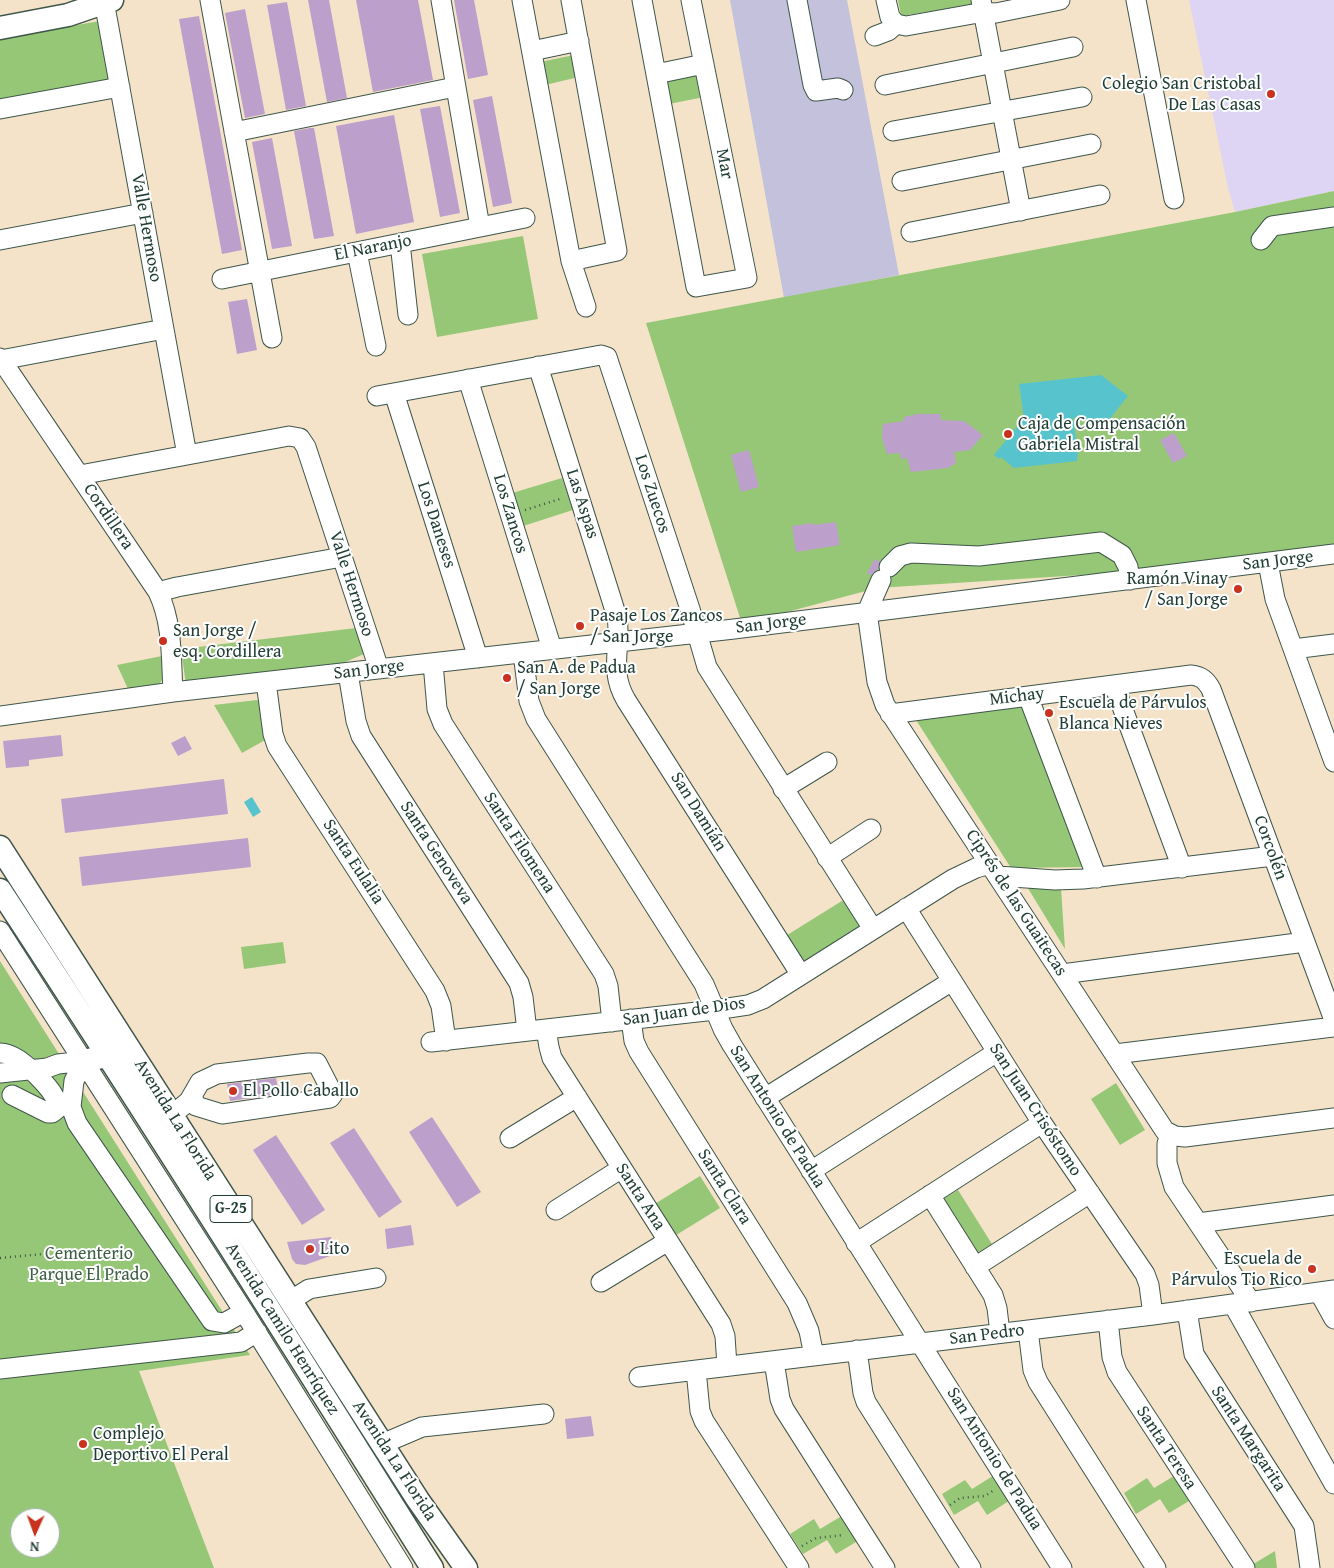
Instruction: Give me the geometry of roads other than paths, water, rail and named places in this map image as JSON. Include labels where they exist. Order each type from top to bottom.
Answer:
[{"type":"main road","points":[[0,16],[74,1],[108,1]]},
{"type":"main road","points":[[0,28],[68,15],[108,1]]},
{"type":"main road","name":"Avenida La Florida","points":[[0,847],[382,1444],[466,1568]]},
{"type":"main road","name":"Avenida Camilo Henríquez","points":[[0,890],[108,1055],[432,1568]]},
{"type":"main road","points":[[84,1061],[121,1054],[133,1060],[144,1070]]},
{"type":"street","points":[[210,0],[272,338]]},
{"type":"street","points":[[441,0],[480,227]]},
{"type":"street","points":[[522,0],[571,261],[586,307]]},
{"type":"street","points":[[571,0],[618,251],[571,261]]},
{"type":"street","points":[[642,0],[656,74],[704,64]]},
{"type":"street","name":"Mar","points":[[656,74],[696,287],[747,278],[691,0]]},
{"type":"street","points":[[797,0],[813,85],[816,90],[838,88],[843,90]]},
{"type":"street","points":[[886,0],[890,17],[896,24],[906,26],[982,6],[996,13],[1060,0]]},
{"type":"street","points":[[1136,0],[1174,199]]},
{"type":"street","name":"Valle Hermoso","points":[[108,1],[120,87],[187,455]]},
{"type":"street","points":[[982,6],[1021,211]]},
{"type":"street","points":[[875,36],[884,33],[896,24]]},
{"type":"street","points":[[532,51],[579,41]]},
{"type":"street","points":[[885,85],[1073,47]]},
{"type":"street","points":[[0,109],[120,87]]},
{"type":"street","points":[[234,132],[455,87]]},
{"type":"street","points":[[893,131],[1082,97]]},
{"type":"street","points":[[902,182],[1091,144]]},
{"type":"street","points":[[911,232],[1100,195]]},
{"type":"street","points":[[0,240],[143,213]]},
{"type":"street","points":[[1261,240],[1272,226],[1334,217]]},
{"type":"street","name":"El Naranjo","points":[[222,279],[525,218]]},
{"type":"street","points":[[400,243],[408,315]]},
{"type":"street","points":[[357,252],[376,346]]},
{"type":"street","points":[[1,359],[164,328]]},
{"type":"street","name":"Los Zuecos","points":[[538,366],[601,355],[608,359],[711,676],[872,929]]},
{"type":"street","name":"Cordillera","points":[[1,359],[158,592],[165,608],[169,625],[173,692]]},
{"type":"street","points":[[468,379],[538,366]]},
{"type":"street","name":"Las Aspas","points":[[538,366],[617,617],[617,642]]},
{"type":"street","name":"Los Daneses","points":[[468,379],[385,394],[478,658]]},
{"type":"street","name":"Los Zancos","points":[[468,379],[552,649]]},
{"type":"street","name":"Valle Hermoso","points":[[80,474],[289,436],[300,438],[306,447],[379,669]]},
{"type":"street","points":[[867,612],[885,574],[900,556],[910,553],[979,556],[1101,542],[1122,555],[1128,567],[1130,580]]},
{"type":"street","name":"San Jorge","points":[[0,716],[173,692],[697,633],[1334,554]]},
{"type":"street","points":[[158,592],[342,557]]},
{"type":"street","points":[[1268,562],[1275,599],[1292,649],[1327,725],[1334,762]]},
{"type":"street","name":"Ciprés de las Guaitecas","points":[[867,612],[877,682],[890,714],[1162,1126],[1170,1134]]},
{"type":"street","name":"San Damián","points":[[617,642],[617,676],[622,693],[801,975]]},
{"type":"street","points":[[1292,649],[1334,644]]},
{"type":"street","name":"San Antonio de Padua","points":[[523,653],[529,701],[536,719],[698,975],[708,992],[723,1029],[732,1045],[1062,1568]]},
{"type":"street","name":"Santa Filomena","points":[[432,663],[437,709],[443,724],[604,974],[608,986],[612,1022]]},
{"type":"street","name":"Santa Genoveva","points":[[348,673],[356,721],[361,736],[519,983],[537,1030]]},
{"type":"street","name":"Michay","points":[[890,714],[1191,675],[1203,679]]},
{"type":"street","name":"Corcolén","points":[[1203,679],[1211,689],[1334,1020]]},
{"type":"street","name":"Santa Eulalia","points":[[266,682],[273,734],[277,746],[435,991],[441,1006],[438,1041]]},
{"type":"street","points":[[1114,685],[1182,868]]},
{"type":"street","points":[[1028,696],[1097,878]]},
{"type":"street","points":[[783,789],[827,762]]},
{"type":"street","points":[[827,858],[871,829]]},
{"type":"street","name":"San Juan de Dios","points":[[438,1041],[748,1005],[759,1001],[953,879],[976,868],[1055,880],[1097,878],[1273,856]]},
{"type":"street","name":"San Juan Crisóstomo","points":[[906,908],[1042,1123],[1145,1274],[1153,1315]]},
{"type":"street","name":"Avenida Camilo Henríquez","points":[[0,931],[257,1332],[403,1568]]},
{"type":"street","points":[[1062,974],[1305,942]]},
{"type":"street","points":[[765,1098],[952,981]]},
{"type":"street","name":"Santa Clara","points":[[631,1019],[634,1041],[639,1052],[797,1304],[809,1331],[814,1356]]},
{"type":"street","points":[[1115,1054],[1334,1027]]},
{"type":"street","name":"Santa Ana","points":[[537,1030],[548,1047],[552,1058],[721,1324],[725,1336],[727,1366]]},
{"type":"street","points":[[811,1171],[997,1052]]},
{"type":"street","points":[[0,1053],[6,1053],[18,1059],[49,1090]]},
{"type":"street","points":[[0,1073],[47,1068],[58,1064],[84,1061]]},
{"type":"street","points":[[6,1095],[58,1088],[66,1084],[84,1061]]},
{"type":"street","points":[[84,1061],[74,1081],[72,1108],[77,1123],[212,1321],[224,1323],[244,1312]]},
{"type":"street","points":[[172,1115],[189,1101],[200,1082],[216,1074],[317,1063],[333,1094],[330,1098],[222,1114],[196,1106],[192,1096]]},
{"type":"street","points":[[510,1138],[577,1097]]},
{"type":"street","points":[[1251,1302],[1174,1187],[1167,1163],[1167,1144],[1170,1134],[1185,1136],[1334,1118]]},
{"type":"street","points":[[856,1243],[1042,1123]]},
{"type":"street","points":[[556,1210],[622,1168]]},
{"type":"street","points":[[975,1267],[1090,1193]]},
{"type":"street","points":[[930,1195],[996,1301],[1000,1333]]},
{"type":"street","points":[[1198,1223],[1334,1205]]},
{"type":"street","points":[[601,1282],[668,1240]]},
{"type":"street","points":[[290,1301],[309,1289],[376,1278]]},
{"type":"street","points":[[1327,1292],[1334,1319]]},
{"type":"street","name":"San Pedro","points":[[639,1377],[1327,1292]]},
{"type":"street","points":[[1233,1304],[1334,1484]]},
{"type":"street","name":"Santa Margarita","points":[[1187,1310],[1194,1354],[1304,1526],[1310,1568]]},
{"type":"street","name":"Santa Teresa","points":[[1108,1320],[1112,1357],[1117,1372],[1245,1568]]},
{"type":"street","points":[[1028,1330],[1033,1370],[1038,1382],[1156,1568]]},
{"type":"street","points":[[0,1369],[241,1342],[257,1332]]},
{"type":"street","points":[[857,1350],[866,1402],[971,1568]]},
{"type":"street","points":[[774,1361],[780,1399],[784,1409],[885,1568]]},
{"type":"street","points":[[696,1370],[700,1411],[704,1421],[794,1560]]},
{"type":"street","points":[[382,1444],[422,1427],[544,1414]]},
{"type":"water","name":"Caja de Compensación Gabriela Mistral","points":[[1101,375],[1128,396],[1100,431],[1081,417],[1073,418],[1078,453],[1077,461],[1014,468],[1001,457],[999,459],[994,455],[1024,418],[1019,384]]},
{"type":"water","points":[[252,797],[261,812],[253,817],[244,802]]},
{"type":"place","name":"Colegio San Cristobal De Las Casas","points":[[1271,94]]},
{"type":"place","name":"Caja de Compensación Gabriela Mistral","points":[[1008,434]]},
{"type":"place","name":"Ramón Vinay / San Jorge","points":[[1238,589]]},
{"type":"place","name":"Pasaje Los Zancos / San Jorge","points":[[580,626]]},
{"type":"place","name":"San Jorge / esq. Cordillera","points":[[163,641]]},
{"type":"place","name":"San A. de Padua / San Jorge","points":[[507,678]]},
{"type":"place","name":"Escuela de Párvulos Blanca Nieves","points":[[1049,713]]},
{"type":"place","name":"El Pollo Caballo","points":[[233,1091]]},
{"type":"place","name":"Lito","points":[[310,1249]]},
{"type":"place","name":"Escuela de Párvulos Tio Rico","points":[[1312,1269]]},
{"type":"place","name":"Complejo Deportivo El Peral","points":[[83,1444]]},
{"type":"park label","name":"Cementerio Parque El Prado","points":[[89,1264]]}]
